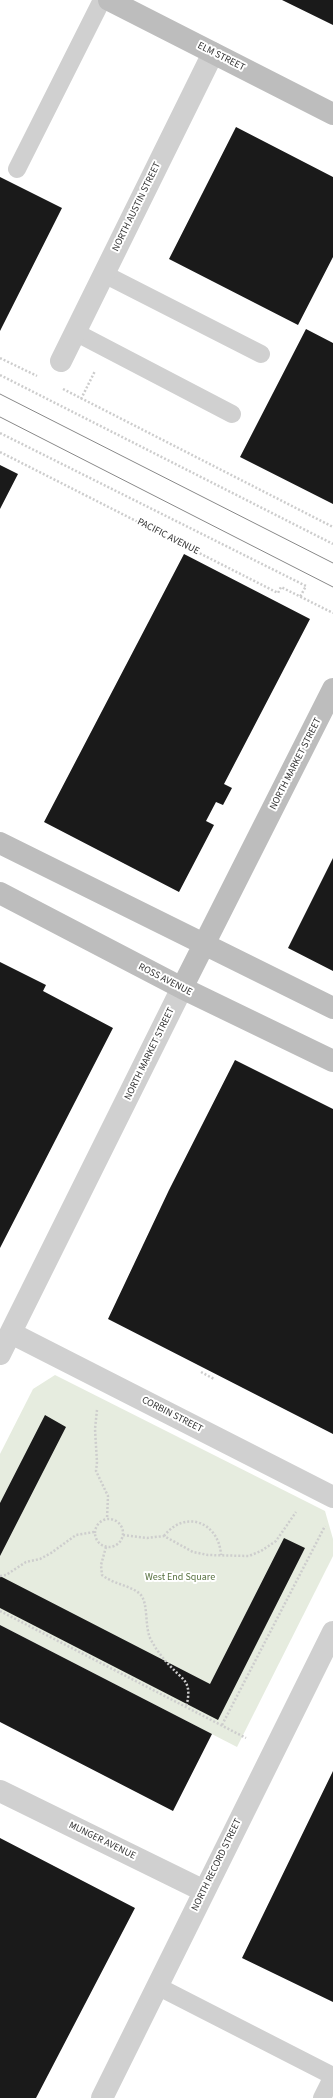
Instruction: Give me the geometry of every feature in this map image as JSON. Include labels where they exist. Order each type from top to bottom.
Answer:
[{"type":"main road","name":"ELM STREET","points":[[109,0],[333,114]]},
{"type":"main road","name":"NORTH MARKET STREET","points":[[182,988],[333,689]]},
{"type":"main road","points":[[0,843],[206,943],[333,1008]]},
{"type":"main road","name":"ROSS AVENUE","points":[[0,893],[182,988],[333,1061]]},
{"type":"street","name":"NORTH AUSTIN STREET","points":[[61,361],[213,53]]},
{"type":"street","name":"NORTH MARKET STREET","points":[[0,1354],[182,988]]},
{"type":"street","name":"CORBIN STREET","points":[[11,1333],[333,1497]]},
{"type":"street","name":"NORTH RECORD STREET","points":[[102,2098],[333,1632]]},
{"type":"street","name":"MUNGER AVENUE","points":[[0,1791],[204,1891]]},
{"type":"lane","points":[[18,169],[102,0]]},
{"type":"lane","points":[[104,274],[261,354]]},
{"type":"lane","points":[[75,332],[232,414]]},
{"type":"lane","points":[[157,1986],[333,2076],[322,2098]]},
{"type":"path","points":[[0,358],[40,378]]},
{"type":"path","points":[[0,375],[333,544]]},
{"type":"path","points":[[61,388],[333,528]]},
{"type":"path","points":[[0,433],[306,586],[300,597]]},
{"type":"path","name":"PACIFIC AVENUE","points":[[0,452],[278,593],[281,587],[333,613]]},
{"type":"path","points":[[201,1372],[214,1379]]},
{"type":"path","points":[[97,1410],[95,1429],[96,1471],[108,1496],[107,1519]]},
{"type":"path","points":[[123,1535],[147,1538],[164,1536],[192,1552],[208,1555],[249,1556],[261,1551],[276,1540],[296,1512]]},
{"type":"path","points":[[0,1576],[6,1575],[26,1562],[40,1559],[76,1535],[94,1532],[100,1522],[107,1519],[112,1519],[119,1523],[123,1535],[119,1543],[111,1547],[106,1547],[99,1543],[94,1532]]},
{"type":"path","points":[[164,1536],[169,1528],[177,1523],[194,1521],[212,1531],[221,1547],[221,1555]]},
{"type":"path","points":[[222,1725],[325,1526]]},
{"type":"path","points":[[106,1547],[101,1565],[102,1575],[112,1582],[127,1586],[140,1594],[144,1600],[146,1622],[150,1638],[159,1654],[186,1683],[188,1697],[186,1707]]},
{"type":"path","points":[[0,1611],[246,1738]]},
{"type":"green space","name":"West End Square","points":[[55,1375],[325,1511],[333,1539],[333,1556],[237,1747],[0,1625],[0,1454],[33,1389]]},
{"type":"building","points":[[282,0],[333,0],[333,25]]},
{"type":"building","points":[[236,127],[333,177],[333,257],[298,325],[169,259]]},
{"type":"building","points":[[0,177],[62,208],[0,331]]},
{"type":"building","points":[[306,329],[333,343],[333,504],[240,457]]},
{"type":"building","points":[[0,465],[18,474],[0,509]]},
{"type":"building","points":[[184,554],[310,619],[224,784],[232,788],[223,805],[216,802],[206,821],[214,825],[179,892],[44,822]]},
{"type":"building","points":[[333,858],[333,971],[288,948]]},
{"type":"building","points":[[0,962],[46,985],[43,991],[113,1028],[0,1248]]},
{"type":"building","points":[[235,1060],[333,1109],[333,1434],[108,1319],[169,1190]]},
{"type":"building","points":[[45,1415],[66,1427],[0,1556],[0,1503]]},
{"type":"building","points":[[284,1538],[305,1548],[218,1720],[0,1608],[0,1576],[210,1684]]},
{"type":"building","points":[[0,1625],[212,1734],[173,1811],[0,1722]]},
{"type":"building","points":[[333,1771],[333,2002],[242,1958]]},
{"type":"building","points":[[0,1838],[135,1908],[36,2098],[0,2098]]},
{"type":"tram line","points":[[0,394],[333,563]]},
{"type":"tram line","points":[[0,417],[333,587]]}]
